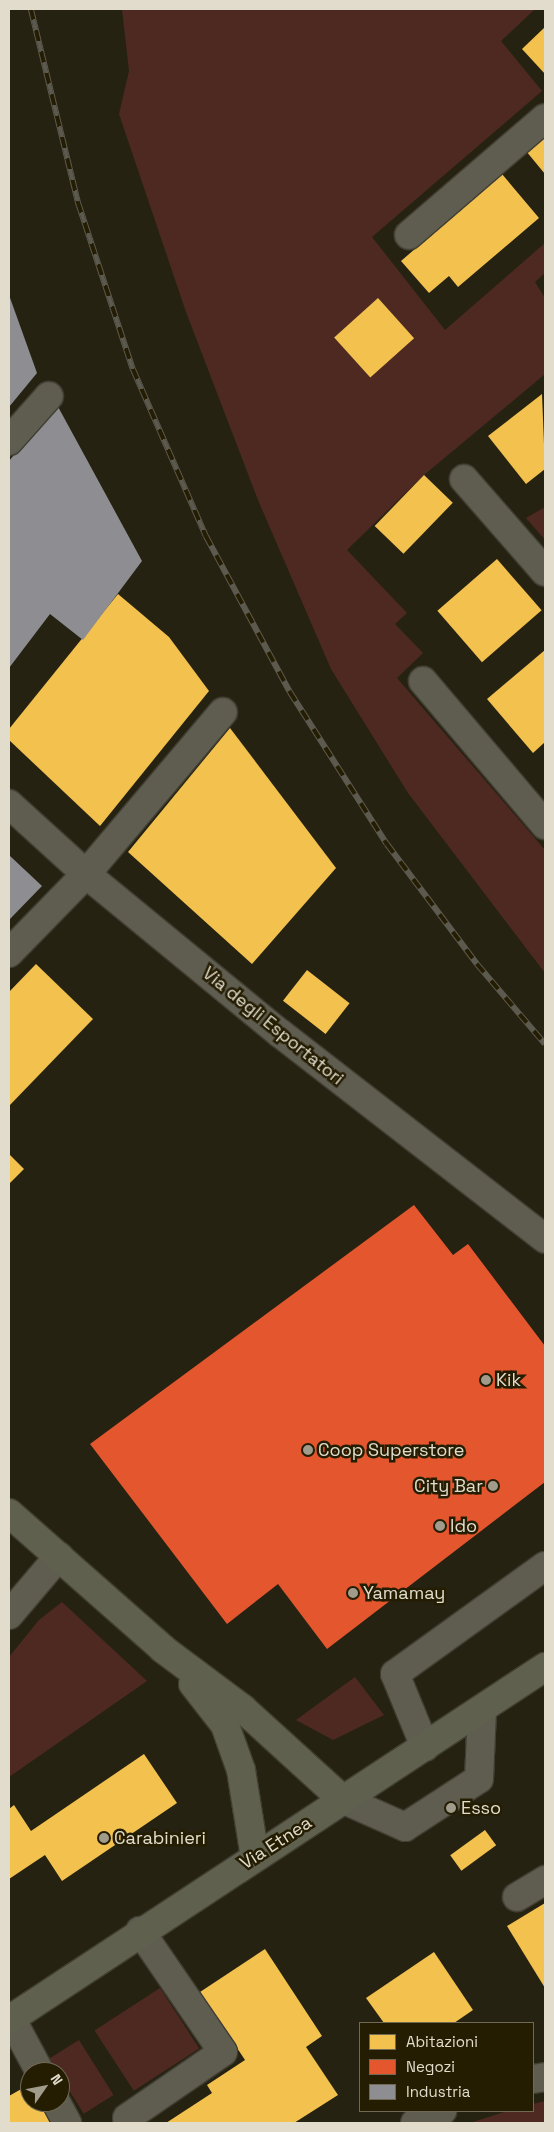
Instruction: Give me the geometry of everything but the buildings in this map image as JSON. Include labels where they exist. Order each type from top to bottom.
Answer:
[{"type":"main road","points":[[9,1513],[163,1649],[242,1708],[342,1799]]},
{"type":"main road","points":[[163,1649],[225,1725],[241,1770],[255,1857]]},
{"type":"main road","name":"Via Etnea","points":[[10,2019],[140,1931],[482,1710],[545,1667]]},
{"type":"street","points":[[409,235],[545,118]]},
{"type":"street","points":[[9,441],[49,396]]},
{"type":"street","points":[[464,478],[545,572]]},
{"type":"street","points":[[423,681],[545,825]]},
{"type":"street","points":[[9,953],[86,874],[224,712]]},
{"type":"street","name":"Via degli Esportatori","points":[[9,804],[86,874],[281,1034],[545,1239]]},
{"type":"street","points":[[9,1615],[59,1556]]},
{"type":"street","points":[[425,1747],[395,1674],[545,1566]]},
{"type":"street","points":[[342,1799],[405,1827],[479,1779],[482,1710]]},
{"type":"street","points":[[517,1897],[545,1880]]},
{"type":"street","points":[[128,2118],[223,2052],[140,1931]]},
{"type":"street","points":[[10,2019],[34,2062]]},
{"type":"street","points":[[62,2112],[68,2123]]},
{"type":"street","points":[[415,2123],[440,2112]]},
{"type":"shaded area","points":[[122,9],[535,9],[501,41],[542,91],[372,237],[445,330],[545,243],[545,273],[535,282],[545,298],[545,374],[424,475],[347,550],[407,613],[395,624],[423,653],[397,678],[545,850],[545,973],[408,793],[331,669],[258,500],[186,312],[119,114],[129,71]]},
{"type":"shaded area","points":[[545,507],[545,540],[526,518]]},
{"type":"shaded area","points":[[62,1602],[147,1681],[9,1777],[9,1657],[39,1620]]},
{"type":"shaded area","points":[[355,1677],[384,1715],[333,1740],[296,1720]]},
{"type":"shaded area","points":[[160,1988],[199,2048],[134,2091],[95,2030]]},
{"type":"shaded area","points":[[79,2040],[113,2095],[84,2114],[70,2092],[70,2062],[51,2062],[49,2059]]},
{"type":"shaded area","points":[[545,2101],[545,2123],[470,2123],[504,2112],[534,2112],[534,2104]]},
{"type":"railway","points":[[31,9],[78,202],[133,369],[206,536],[290,692],[387,844],[477,964],[545,1044]]},
{"type":"place","name":"Kik","points":[[486,1380]]},
{"type":"place","name":"Coop Superstore","points":[[308,1450]]},
{"type":"place","name":"City Bar","points":[[493,1486]]},
{"type":"place","name":"Ido","points":[[440,1526]]},
{"type":"place","name":"Yamamay","points":[[353,1593]]},
{"type":"place","name":"Esso","points":[[451,1808]]},
{"type":"place","name":"Carabinieri","points":[[104,1838]]}]
